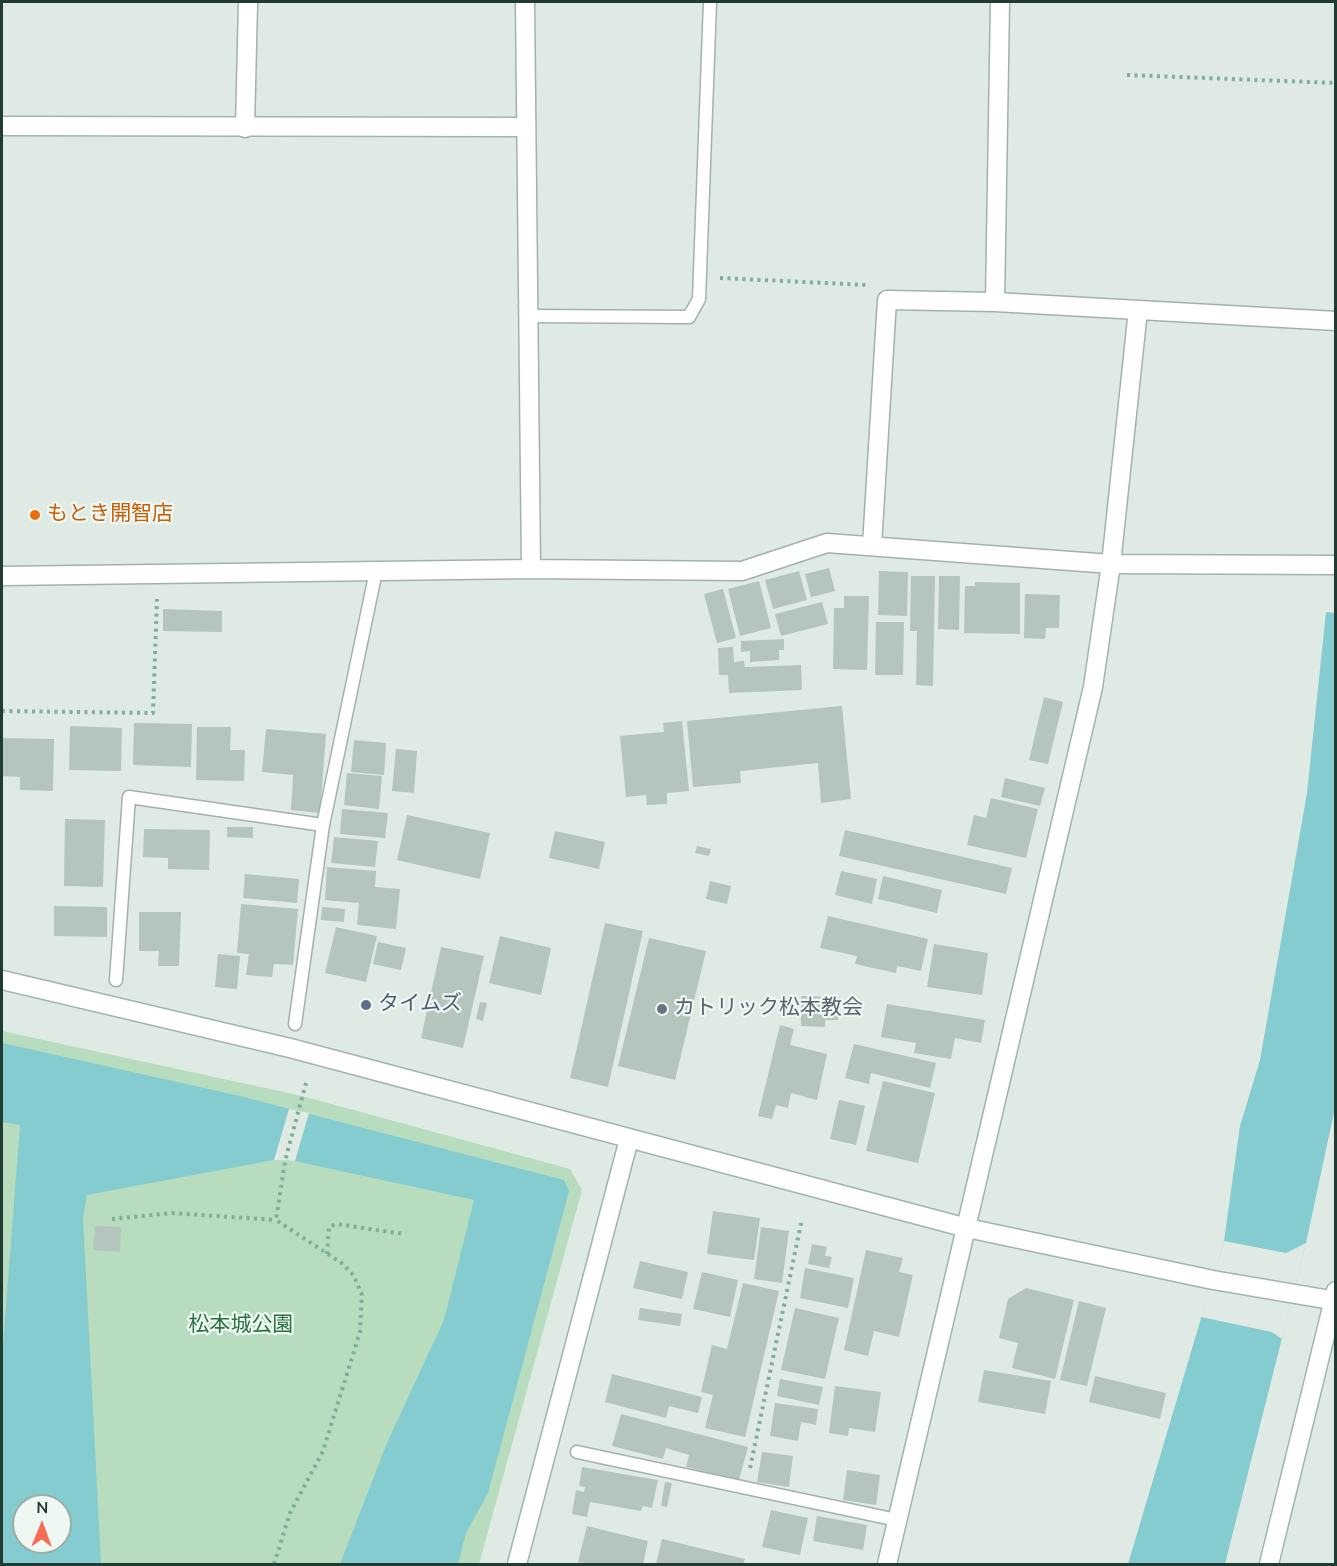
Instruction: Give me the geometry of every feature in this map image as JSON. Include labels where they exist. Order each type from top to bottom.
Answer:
[{"type":"street","points":[[245,128],[248,2]]},
{"type":"street","points":[[525,2],[531,569]]},
{"type":"street","points":[[995,302],[1000,2]]},
{"type":"street","points":[[2,126],[525,127]]},
{"type":"street","points":[[872,546],[887,300],[995,302],[1335,321]]},
{"type":"street","points":[[887,1564],[1093,687],[1111,564],[1138,310]]},
{"type":"street","points":[[2,576],[531,569],[742,571],[827,543],[1111,564],[1335,565]]},
{"type":"street","points":[[2,980],[290,1048],[967,1228],[1213,1280],[1293,1294],[1335,1297],[1269,1564]]},
{"type":"street","points":[[518,1564],[629,1139]]},
{"type":"lane","points":[[528,316],[689,316],[699,298],[701,277],[710,2]]},
{"type":"lane","points":[[295,1024],[323,825],[376,571]]},
{"type":"lane","points":[[116,980],[129,797],[323,825]]},
{"type":"lane","points":[[577,1452],[746,1490],[897,1520]]},
{"type":"path","points":[[1127,75],[1335,82]]},
{"type":"path","points":[[701,277],[872,285],[887,300]]},
{"type":"path","points":[[2,711],[153,713],[158,575]]},
{"type":"path","points":[[276,1220],[285,1161],[306,1083]]},
{"type":"path","points":[[112,1219],[172,1213],[276,1220],[343,1264],[354,1276],[362,1295],[360,1332],[323,1450],[290,1513],[274,1564]]},
{"type":"path","points":[[746,1490],[802,1220]]},
{"type":"path","points":[[327,1254],[329,1227],[336,1224],[404,1234]]},
{"type":"green space","name":"松本城公園","points":[[2,1031],[302,1096],[570,1169],[582,1190],[479,1564],[2,1564]]},
{"type":"water","points":[[1326,612],[1335,613],[1336,1103],[1306,1243],[1225,1564],[1128,1564],[1224,1241],[1240,1126],[1260,1060],[1307,793]]},
{"type":"water","points":[[2,1043],[240,1096],[564,1180],[569,1191],[488,1493],[466,1533],[458,1564],[340,1564],[387,1443],[444,1320],[474,1200],[295,1161],[274,1160],[87,1195],[83,1218],[101,1564],[2,1564],[2,1358],[20,1125],[2,1122]]},
{"type":"pier","points":[[289,1109],[309,1113],[295,1161],[274,1160]]},
{"type":"pier","points":[[1224,1241],[1286,1253],[1306,1243],[1282,1339],[1272,1332],[1201,1317]]},
{"type":"building","points":[[829,568],[835,591],[811,597],[805,574]]},
{"type":"building","points":[[799,571],[807,600],[773,609],[765,580]]},
{"type":"building","points":[[879,571],[908,572],[907,616],[878,615]]},
{"type":"building","points":[[911,576],[935,576],[933,686],[916,685],[917,631],[910,631]]},
{"type":"building","points":[[939,576],[960,576],[959,630],[938,629]]},
{"type":"building","points":[[759,581],[771,628],[740,636],[728,589]]},
{"type":"building","points":[[975,582],[1020,583],[1020,634],[964,633],[965,586],[975,586]]},
{"type":"building","points":[[723,589],[736,638],[717,643],[704,594]]},
{"type":"building","points":[[1025,594],[1060,595],[1059,628],[1046,628],[1045,639],[1024,638]]},
{"type":"building","points":[[844,596],[869,596],[867,670],[833,669],[834,608],[844,608]]},
{"type":"building","points":[[822,602],[828,624],[781,636],[775,614]]},
{"type":"building","points":[[163,609],[222,611],[222,632],[163,631]]},
{"type":"building","points":[[876,622],[904,622],[903,675],[875,675]]},
{"type":"building","points":[[784,639],[784,650],[779,650],[779,660],[750,662],[750,651],[741,652],[741,641]]},
{"type":"building","points":[[733,647],[734,662],[744,661],[745,667],[801,665],[802,690],[729,693],[728,675],[719,675],[718,648]]},
{"type":"building","points":[[1044,697],[1063,702],[1048,764],[1029,760]]},
{"type":"building","points":[[842,706],[851,799],[821,803],[818,763],[740,771],[741,783],[693,787],[687,721]]},
{"type":"building","points":[[682,721],[689,791],[667,793],[667,804],[647,805],[646,795],[626,797],[620,736],[664,732],[663,723]]},
{"type":"building","points":[[134,723],[192,724],[191,767],[133,765]]},
{"type":"building","points":[[70,726],[122,728],[121,771],[69,770]]},
{"type":"building","points":[[197,727],[231,727],[230,750],[245,750],[244,781],[196,780]]},
{"type":"building","points":[[266,729],[326,734],[320,813],[291,810],[293,775],[262,772]]},
{"type":"building","points":[[2,738],[54,739],[53,791],[20,790],[20,777],[2,776]]},
{"type":"building","points":[[354,740],[386,743],[384,775],[351,772]]},
{"type":"building","points":[[396,749],[417,751],[414,793],[392,791]]},
{"type":"building","points":[[347,773],[382,776],[379,809],[344,805]]},
{"type":"building","points":[[1005,778],[1045,788],[1040,806],[1001,797]]},
{"type":"building","points":[[991,798],[1038,809],[1026,858],[967,845],[974,815],[986,818]]},
{"type":"building","points":[[342,809],[388,813],[385,838],[340,834]]},
{"type":"building","points":[[407,815],[490,833],[480,879],[397,860]]},
{"type":"building","points":[[65,819],[105,820],[103,887],[64,886]]},
{"type":"building","points":[[227,827],[253,827],[253,838],[227,837]]},
{"type":"building","points":[[144,829],[210,830],[209,870],[168,869],[168,858],[143,857]]},
{"type":"building","points":[[845,830],[1012,868],[1006,894],[839,856]]},
{"type":"building","points":[[555,831],[605,842],[599,869],[549,858]]},
{"type":"building","points":[[334,837],[378,841],[375,867],[331,863]]},
{"type":"building","points":[[697,846],[711,849],[709,856],[695,853]]},
{"type":"building","points":[[327,867],[376,871],[375,887],[400,889],[396,929],[357,925],[359,903],[325,900]]},
{"type":"building","points":[[841,871],[877,879],[872,904],[835,895]]},
{"type":"building","points":[[245,874],[299,879],[297,903],[243,898]]},
{"type":"building","points":[[883,876],[942,890],[937,913],[878,899]]},
{"type":"building","points":[[710,881],[731,886],[727,904],[706,899]]},
{"type":"building","points":[[241,904],[298,909],[293,965],[274,964],[272,977],[246,975],[249,954],[237,953]]},
{"type":"building","points":[[54,906],[107,907],[107,937],[54,936]]},
{"type":"building","points":[[322,907],[345,909],[344,922],[321,920]]},
{"type":"building","points":[[139,912],[181,912],[179,966],[158,966],[159,951],[139,951]]},
{"type":"building","points":[[828,916],[928,939],[921,971],[897,966],[896,973],[855,964],[857,956],[820,948]]},
{"type":"building","points":[[605,923],[643,931],[608,1087],[570,1078]]},
{"type":"building","points":[[336,927],[377,936],[366,982],[325,973]]},
{"type":"building","points":[[500,936],[551,948],[541,995],[489,983]]},
{"type":"building","name":"カトリック松本教会","points":[[649,938],[706,951],[675,1080],[618,1066]]},
{"type":"building","points":[[378,942],[406,948],[401,970],[373,964]]},
{"type":"building","points":[[934,944],[988,953],[982,995],[927,987]]},
{"type":"building","points":[[441,947],[484,956],[463,1048],[421,1038]]},
{"type":"building","points":[[218,954],[240,956],[237,989],[215,987]]},
{"type":"building","points":[[801,996],[839,997],[838,1020],[825,1020],[825,1027],[801,1026]]},
{"type":"building","points":[[480,1002],[487,1003],[483,1021],[476,1019]]},
{"type":"building","points":[[887,1004],[985,1020],[981,1043],[955,1038],[951,1059],[914,1053],[916,1043],[881,1037]]},
{"type":"building","points":[[780,1025],[794,1029],[790,1045],[827,1054],[817,1100],[791,1093],[788,1108],[776,1105],[772,1119],[758,1116]]},
{"type":"building","points":[[854,1044],[936,1063],[930,1088],[871,1073],[869,1084],[845,1078]]},
{"type":"building","points":[[883,1081],[935,1093],[918,1163],[866,1151]]},
{"type":"building","points":[[839,1100],[865,1106],[856,1145],[830,1139]]},
{"type":"building","points":[[713,1211],[760,1218],[754,1260],[707,1254]]},
{"type":"building","points":[[95,1226],[121,1227],[120,1252],[93,1250]]},
{"type":"building","points":[[761,1227],[789,1231],[782,1283],[754,1279]]},
{"type":"building","points":[[812,1244],[827,1247],[825,1256],[832,1257],[829,1268],[808,1264]]},
{"type":"building","points":[[866,1250],[903,1258],[899,1272],[913,1275],[899,1337],[874,1331],[868,1356],[844,1350]]},
{"type":"building","points":[[640,1261],[688,1272],[682,1299],[633,1288]]},
{"type":"building","points":[[805,1268],[854,1278],[848,1308],[800,1298]]},
{"type":"building","points":[[702,1272],[738,1280],[730,1317],[693,1309]]},
{"type":"building","points":[[743,1283],[779,1291],[745,1437],[705,1428],[713,1395],[701,1392],[712,1345],[727,1349]]},
{"type":"building","points":[[1026,1288],[1074,1300],[1055,1379],[1012,1368],[1018,1343],[999,1338],[1008,1299]]},
{"type":"building","points":[[1079,1301],[1106,1308],[1087,1386],[1060,1380]]},
{"type":"building","points":[[640,1308],[682,1314],[680,1326],[638,1320]]},
{"type":"building","points":[[795,1308],[839,1318],[825,1379],[781,1370]]},
{"type":"building","points":[[984,1370],[1051,1381],[1045,1414],[978,1402]]},
{"type":"building","points":[[612,1374],[702,1397],[698,1413],[669,1406],[666,1418],[605,1402]]},
{"type":"building","points":[[1095,1376],[1166,1393],[1160,1419],[1089,1402]]},
{"type":"building","points":[[780,1379],[823,1387],[819,1405],[777,1396]]},
{"type":"building","points":[[835,1386],[881,1392],[875,1432],[849,1428],[848,1436],[829,1433]]},
{"type":"building","points":[[775,1403],[818,1409],[816,1425],[801,1422],[798,1441],[770,1436]]},
{"type":"building","points":[[621,1414],[748,1447],[739,1480],[686,1467],[689,1455],[666,1448],[663,1459],[612,1446]]},
{"type":"building","points":[[762,1452],[793,1456],[789,1487],[757,1482]]},
{"type":"building","points":[[582,1467],[658,1480],[652,1508],[643,1506],[641,1511],[590,1502],[587,1517],[572,1514],[576,1490],[584,1492],[585,1487],[579,1486]]},
{"type":"building","points":[[847,1470],[880,1475],[876,1505],[843,1500]]},
{"type":"building","points":[[665,1482],[672,1483],[667,1507],[661,1506]]},
{"type":"building","points":[[771,1510],[808,1518],[800,1555],[762,1547]]},
{"type":"building","points":[[817,1516],[867,1525],[863,1550],[813,1541]]},
{"type":"building","points":[[587,1526],[648,1541],[643,1564],[578,1562]]},
{"type":"building","points":[[662,1539],[745,1559],[743,1564],[656,1564]]},
{"type":"place","name":"もとき開智店","points":[[35,515]]},
{"type":"place","name":"タイムズ","points":[[366,1005]]},
{"type":"place","name":"カトリック松本教会","points":[[662,1009]]}]
